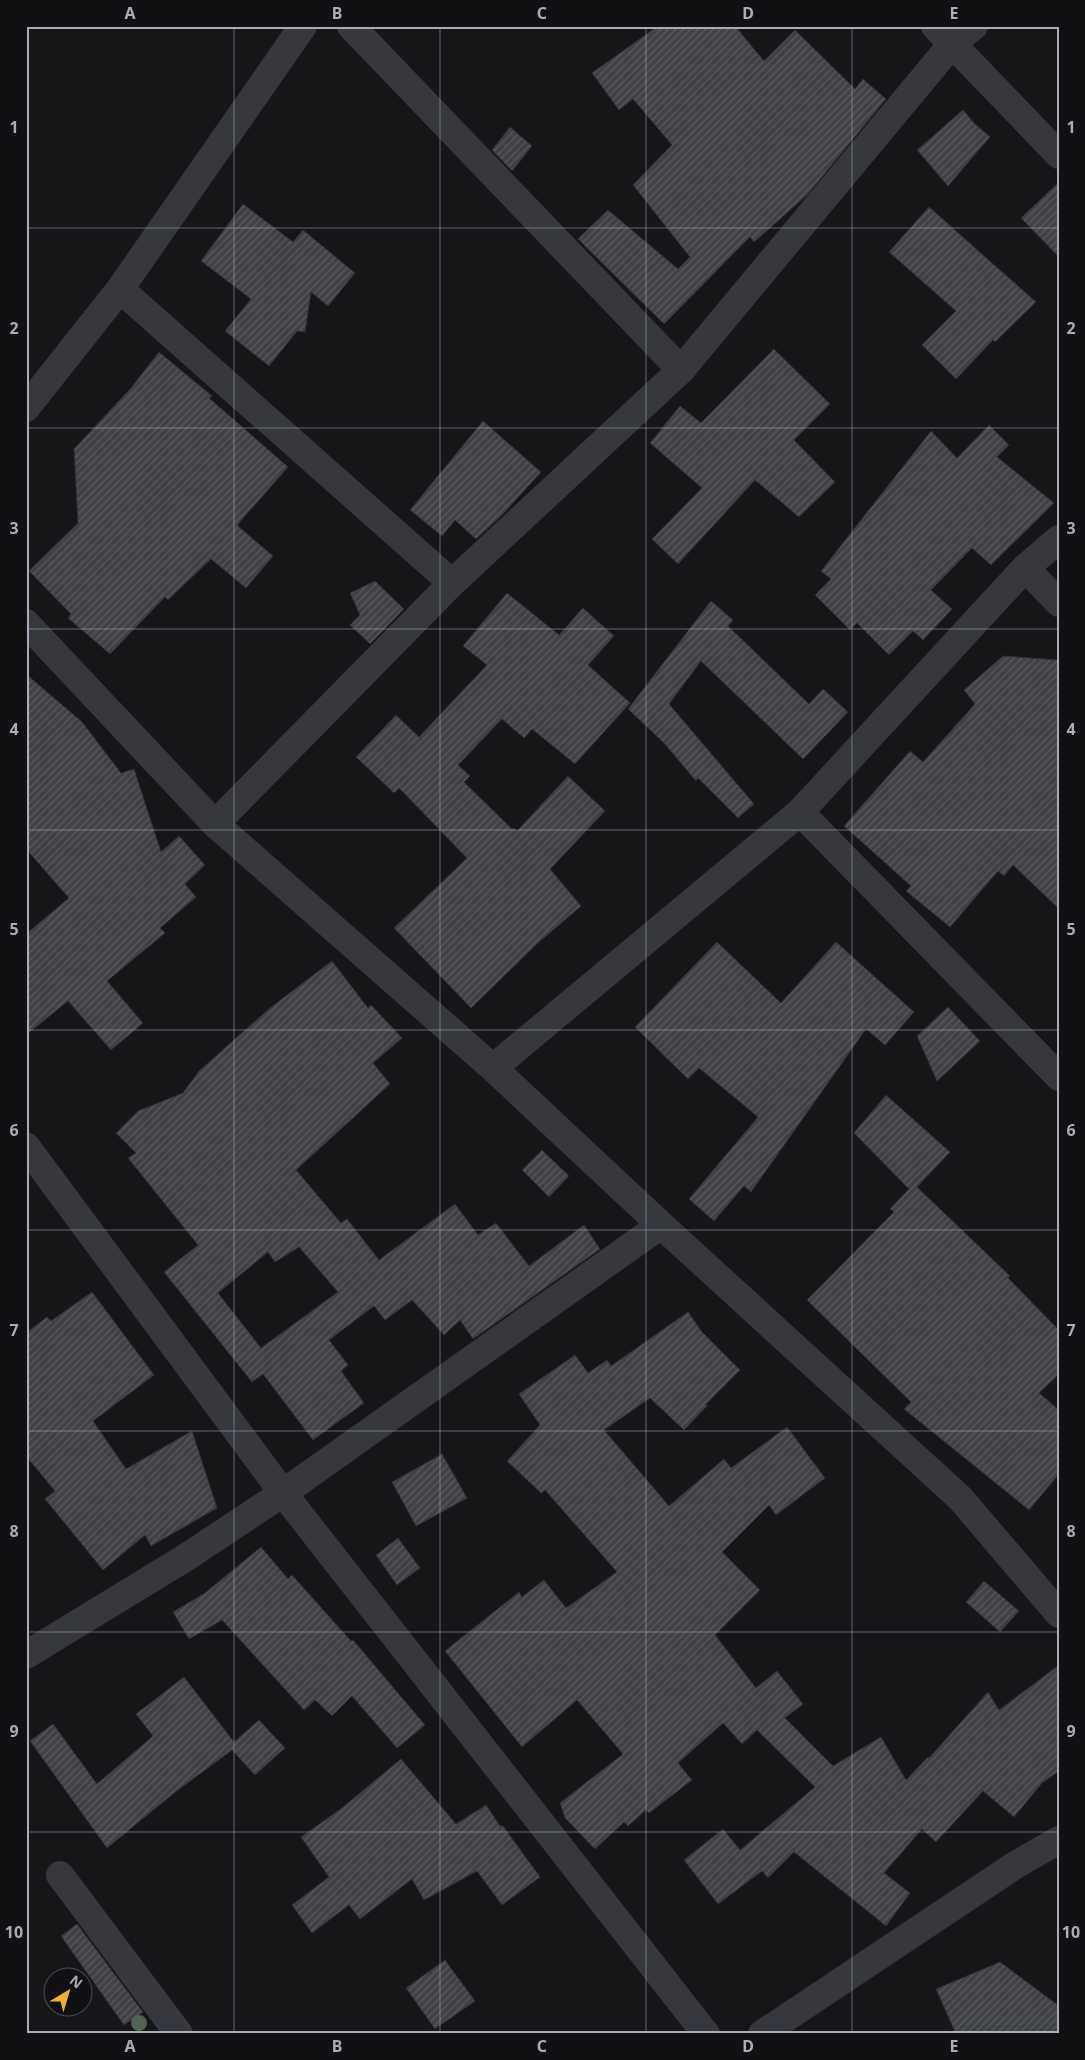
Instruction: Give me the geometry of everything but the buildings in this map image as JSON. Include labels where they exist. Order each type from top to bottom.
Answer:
[{"type":"street","points":[[26,408],[120,288],[303,26]]},
{"type":"street","points":[[351,26],[681,370]]},
{"type":"street","points":[[215,824],[452,583],[681,370],[944,35],[974,26]]},
{"type":"street","points":[[944,35],[1059,155]]},
{"type":"street","points":[[120,288],[452,583]]},
{"type":"street","points":[[493,1068],[800,812],[1025,568],[1059,539]]},
{"type":"street","points":[[1025,568],[1059,603]]},
{"type":"street","points":[[26,623],[215,824],[493,1068],[661,1226],[960,1498],[1059,1614]]},
{"type":"street","points":[[800,812],[1059,1076]]},
{"type":"street","points":[[26,1146],[283,1493],[706,2034]]},
{"type":"street","points":[[26,1655],[185,1558],[283,1493],[661,1226]]},
{"type":"street","points":[[762,2034],[1009,1869],[1059,1840]]},
{"type":"street","points":[[60,1875],[179,2034]]}]
